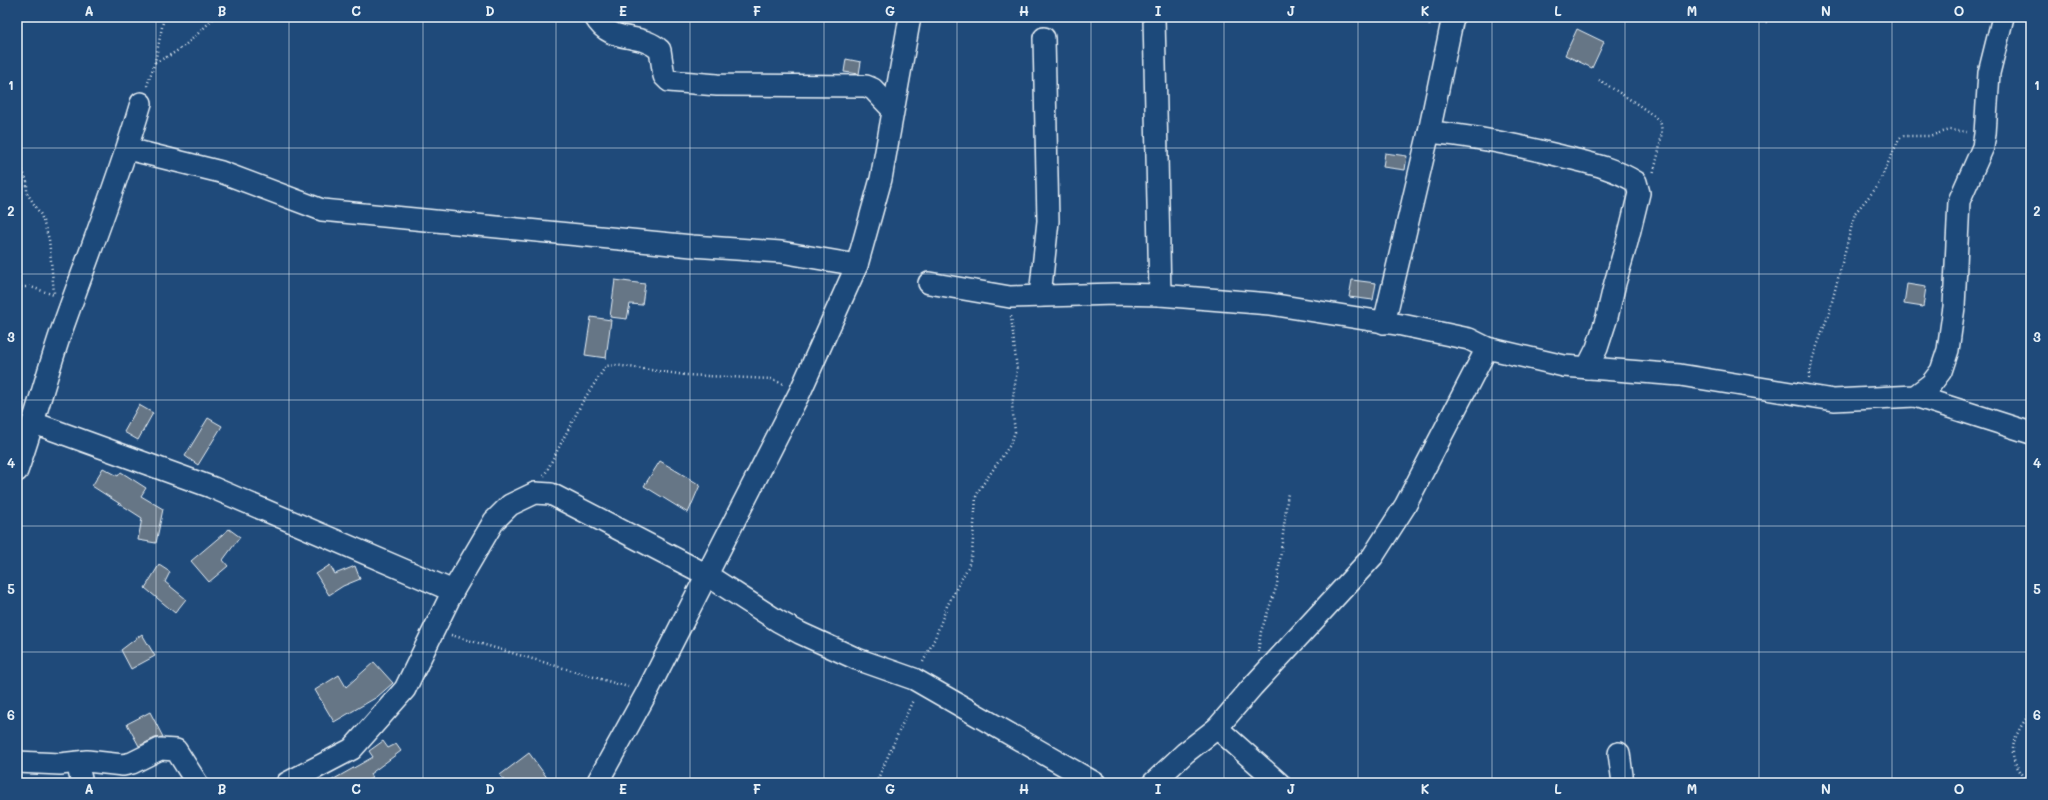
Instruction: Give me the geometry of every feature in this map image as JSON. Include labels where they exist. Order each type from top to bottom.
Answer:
[{"type":"street","points":[[595,17],[610,34],[647,42],[660,50],[664,76],[669,81],[725,85],[866,86],[873,89],[892,109]]},
{"type":"street","points":[[597,783],[646,694],[800,392],[857,265],[881,179],[892,109],[910,17]]},
{"type":"street","points":[[1154,17],[1160,295]]},
{"type":"street","points":[[1384,322],[1429,132],[1452,17]]},
{"type":"street","points":[[1915,396],[1931,384],[1941,371],[1948,350],[1954,307],[1959,201],[1978,161],[1984,138],[1989,73],[2003,17]]},
{"type":"street","points":[[1040,296],[1048,221],[1044,38]]},
{"type":"street","points":[[17,471],[34,423],[60,337],[128,149],[141,103]]},
{"type":"street","points":[[1429,132],[1462,135],[1515,145],[1613,169],[1636,182],[1639,193],[1629,236],[1607,317],[1597,348],[1587,368]]},
{"type":"street","points":[[128,149],[221,172],[322,210],[684,245],[781,252],[857,265]]},
{"type":"street","points":[[929,283],[1010,297],[1115,294],[1160,295],[1270,304],[1384,322],[1469,339],[1487,348],[1564,366],[1680,376],[1834,400],[1915,396],[2031,433]]},
{"type":"street","points":[[1153,783],[1185,753],[1217,728],[1253,686],[1373,556],[1405,506],[1487,348]]},
{"type":"street","points":[[34,423],[211,487],[453,591]]},
{"type":"street","points":[[287,783],[352,749],[405,688],[453,591],[494,521],[510,505],[535,492],[551,494],[707,575],[778,621],[800,633],[857,659],[914,680],[1095,783]]},
{"type":"street","points":[[1217,728],[1279,783]]},
{"type":"street","points":[[17,762],[40,764],[79,773],[87,761],[123,765],[132,763],[160,749],[171,748],[176,750],[197,783]]},
{"type":"street","points":[[1619,753],[1623,783]]},
{"type":"path","points":[[141,103],[154,62],[164,17]]},
{"type":"path","points":[[154,62],[170,56],[192,41],[215,17]]},
{"type":"path","points":[[1755,17],[1767,22]]},
{"type":"path","points":[[1599,80],[1650,113],[1660,123],[1661,132],[1656,165],[1652,177]]},
{"type":"path","points":[[1805,396],[1814,357],[1840,276],[1855,213],[1877,187],[1900,137],[1930,136],[1950,130],[1968,132],[1984,138]]},
{"type":"path","points":[[17,165],[21,167],[27,181],[27,193],[41,215],[49,239],[55,302]]},
{"type":"path","points":[[17,287],[31,287],[54,295]]},
{"type":"path","points":[[876,783],[912,703],[916,691],[914,680],[935,638],[947,606],[968,567],[972,553],[976,497],[979,490],[1010,445],[1015,432],[1012,405],[1018,370],[1010,297]]},
{"type":"path","points":[[535,492],[583,401],[606,366],[615,365],[686,375],[771,379],[800,392]]},
{"type":"path","points":[[1258,655],[1261,632],[1277,585],[1288,492]]},
{"type":"path","points":[[433,630],[616,682],[646,694]]},
{"type":"path","points":[[2031,712],[2021,726],[2012,746],[2013,757],[2020,773],[2031,783]]},
{"type":"building","points":[[1577,29],[1604,42],[1592,68],[1565,55]]},
{"type":"building","points":[[846,59],[861,62],[859,74],[844,72]]},
{"type":"building","points":[[1385,153],[1407,156],[1405,170],[1383,167]]},
{"type":"building","points":[[615,280],[645,284],[642,305],[630,304],[627,319],[610,317]]},
{"type":"building","points":[[1352,280],[1376,283],[1373,300],[1349,297]]},
{"type":"building","points":[[1907,284],[1926,287],[1923,307],[1904,304]]},
{"type":"building","points":[[591,317],[611,320],[606,358],[585,355]]},
{"type":"building","points":[[139,405],[153,413],[138,440],[124,432]]},
{"type":"building","points":[[208,418],[222,426],[198,465],[185,456]]},
{"type":"building","points":[[660,461],[700,485],[688,513],[644,486]]},
{"type":"building","points":[[103,468],[118,476],[121,472],[146,488],[141,496],[163,509],[156,543],[138,540],[142,518],[92,486]]},
{"type":"building","points":[[229,529],[240,537],[223,560],[228,566],[209,582],[191,561]]},
{"type":"building","points":[[159,565],[170,572],[165,582],[186,599],[175,613],[145,588]]},
{"type":"building","points":[[330,565],[335,574],[355,566],[360,579],[343,586],[329,595],[316,574]]},
{"type":"building","points":[[142,634],[155,656],[131,669],[121,650]]},
{"type":"building","points":[[374,662],[393,683],[377,697],[334,722],[315,690],[339,675],[346,687]]},
{"type":"building","points":[[150,712],[163,737],[155,738],[139,746],[127,724]]},
{"type":"building","points":[[383,741],[388,748],[396,744],[401,751],[370,774],[372,778],[363,783],[327,783],[373,757],[369,751]]},
{"type":"building","points":[[529,753],[551,783],[506,783],[500,775]]}]
